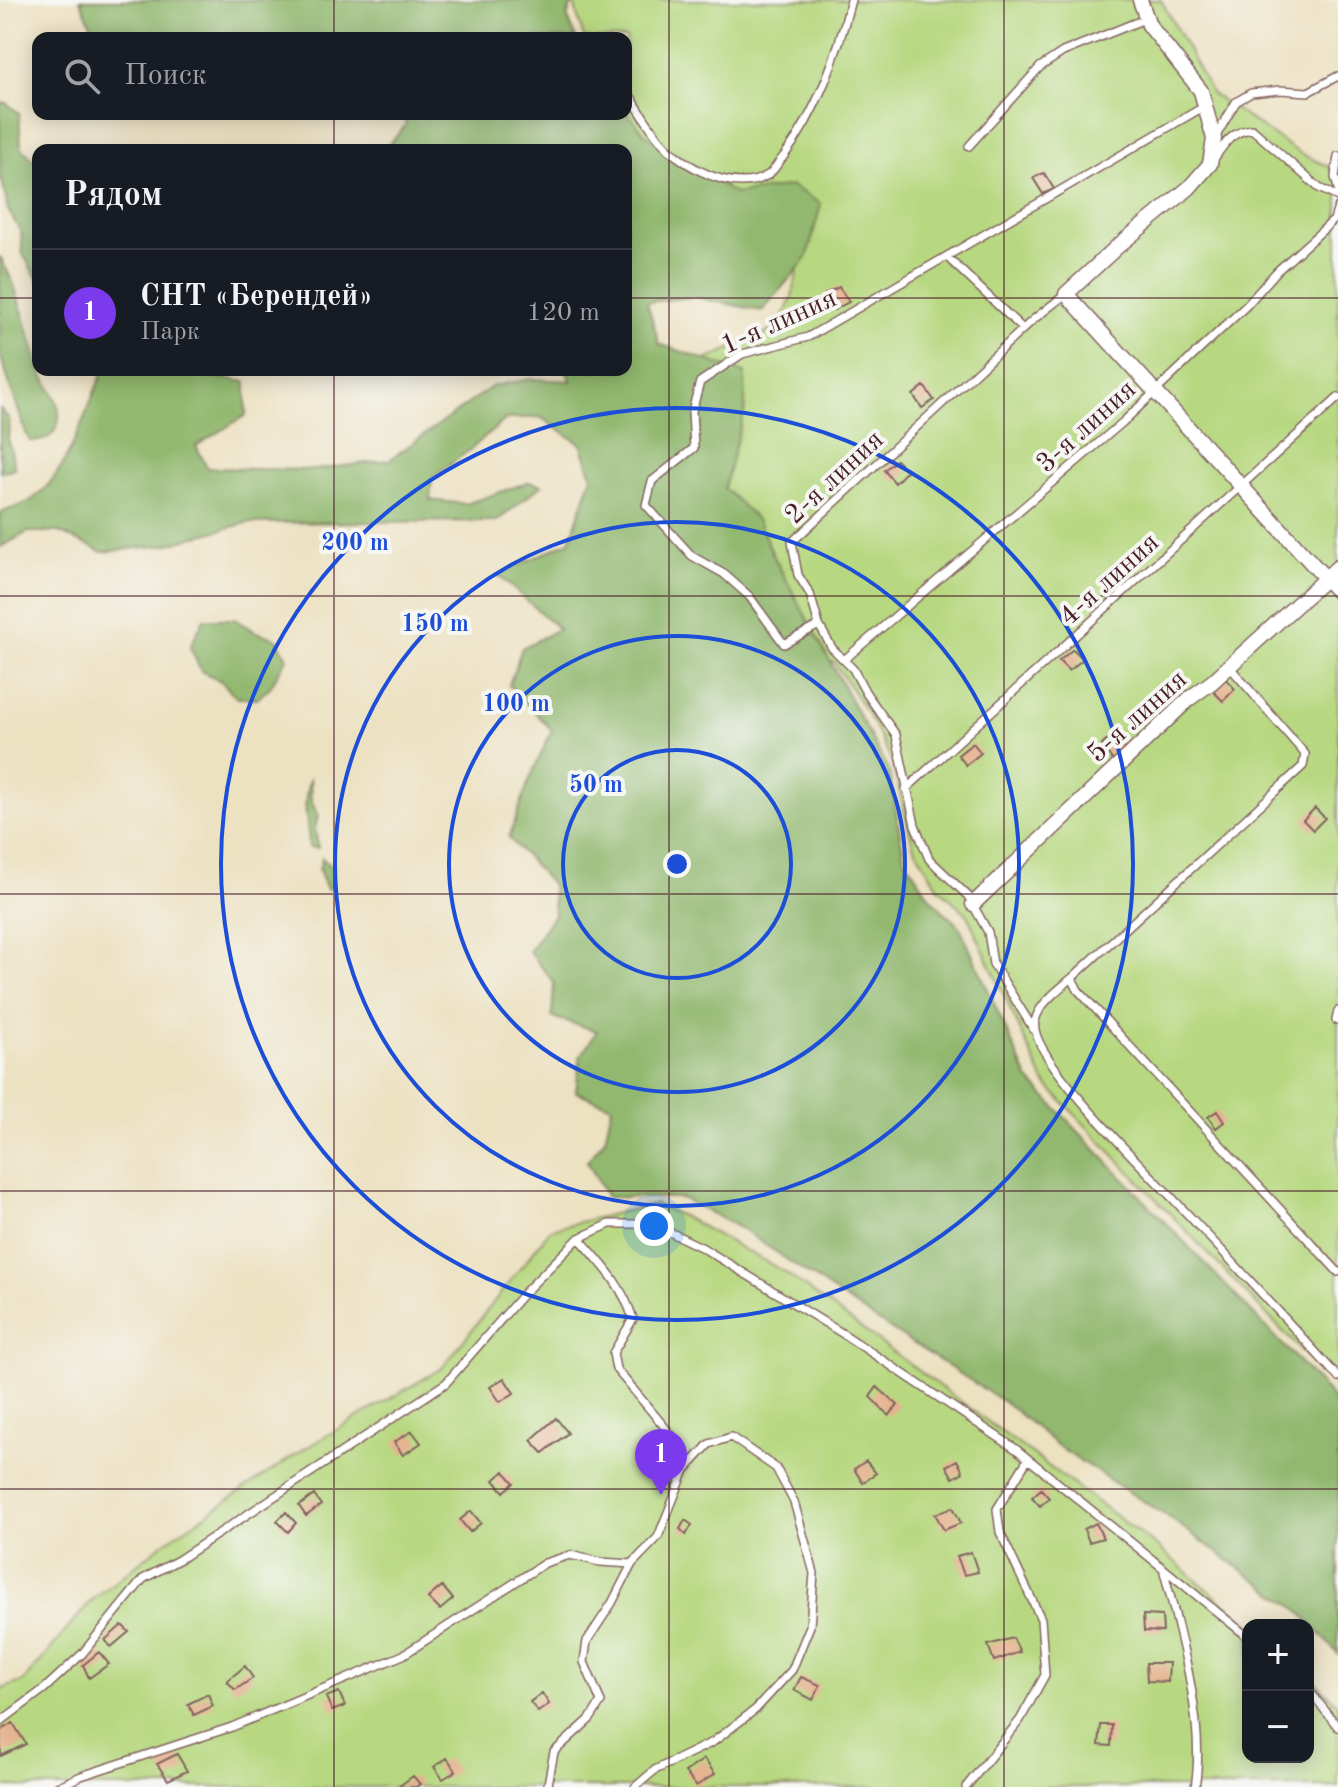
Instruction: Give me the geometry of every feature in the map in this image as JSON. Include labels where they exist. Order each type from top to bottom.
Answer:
[{"type":"street","points":[[1140,0],[1167,51],[1201,91],[1214,139],[1210,164],[1189,188],[1118,246],[1066,294],[1338,592]]},
{"type":"street","name":"5-я линия","points":[[973,904],[1169,718],[1338,567]]},
{"type":"lane","points":[[632,98],[676,156],[712,175],[737,183],[770,174],[800,134],[824,84],[851,0]]},
{"type":"lane","points":[[969,146],[1040,67],[1063,52],[1147,18]]},
{"type":"lane","points":[[1214,139],[1236,102],[1251,93],[1280,90],[1308,92],[1338,76]]},
{"type":"lane","name":"1-я линия","points":[[819,625],[784,644],[749,596],[724,574],[692,556],[646,505],[652,481],[694,448],[692,411],[700,382],[742,354],[808,337],[1205,106]]},
{"type":"lane","points":[[1210,164],[1238,130],[1252,129],[1319,188],[1338,197]]},
{"type":"lane","points":[[1338,156],[1335,177],[1338,189]]},
{"type":"lane","name":"3-я линия","points":[[844,660],[1155,392],[1247,305],[1288,260],[1334,220],[1338,207]]},
{"type":"lane","points":[[947,257],[1023,329]]},
{"type":"lane","name":"2-я линия","points":[[1066,294],[1023,329],[792,542],[798,575],[810,594],[819,625],[832,648],[853,669],[896,735],[915,825],[929,859],[973,904],[988,932],[993,964],[1051,1062],[1096,1116],[1338,1377]]},
{"type":"lane","name":"4-я линия","points":[[906,789],[1338,398]]},
{"type":"lane","points":[[1034,1030],[1037,1014],[1050,997],[1303,766],[1305,754],[1229,666]]},
{"type":"lane","points":[[1072,978],[1078,990],[1338,1272]]},
{"type":"lane","points":[[0,1722],[44,1689],[82,1654],[143,1579],[180,1559],[446,1383],[524,1293],[579,1238],[610,1224],[653,1224],[690,1242],[845,1335],[1028,1459],[1242,1632]]},
{"type":"lane","points":[[579,1238],[626,1297],[633,1319],[613,1353],[616,1369],[683,1449],[685,1470]]},
{"type":"lane","points":[[550,1787],[554,1752],[590,1719],[601,1702],[584,1662],[587,1641],[612,1603],[632,1564],[658,1537],[685,1470],[709,1444],[731,1437],[776,1468],[794,1502],[814,1573],[810,1626],[792,1670],[756,1709],[713,1742],[655,1770],[635,1787]]},
{"type":"lane","points":[[966,1787],[1020,1720],[1045,1675],[1041,1619],[1000,1532],[997,1509],[1028,1459]]},
{"type":"lane","points":[[57,1787],[81,1776],[232,1727],[403,1655],[545,1563],[570,1555],[600,1562],[632,1564]]},
{"type":"lane","points":[[1163,1570],[1178,1626],[1193,1709],[1199,1768],[1195,1787]]},
{"type":"lane","points":[[1310,1691],[1338,1727]]},
{"type":"green space","points":[[80,0],[574,0],[567,16],[574,32],[94,32]]},
{"type":"green space","points":[[573,0],[1161,0],[1212,94],[1301,154],[1338,171],[1338,1389],[1044,1082],[967,914],[938,887],[913,845],[891,759],[868,714],[834,662],[786,659],[739,604],[703,361],[778,328],[792,297],[802,250],[652,166],[629,120],[632,120],[632,32],[582,32]]},
{"type":"green space","points":[[0,102],[19,113],[21,147],[32,159],[32,270],[23,254],[21,232],[8,210],[0,178]]},
{"type":"green space","points":[[632,118],[645,134],[735,194],[792,186],[821,204],[807,258],[762,311],[695,297],[647,302],[659,344],[745,373],[745,409],[724,488],[758,521],[774,557],[889,771],[904,857],[931,899],[960,927],[1028,1079],[1328,1392],[1338,1410],[1338,1654],[1314,1627],[1314,1619],[1307,1619],[1171,1519],[1063,1450],[1007,1404],[742,1229],[682,1198],[607,1197],[587,1161],[605,1139],[612,1106],[576,1092],[580,1057],[597,1031],[552,1017],[554,983],[529,951],[554,915],[552,885],[509,838],[529,781],[552,730],[509,685],[522,648],[559,629],[498,575],[570,541],[592,476],[581,444],[540,417],[506,419],[432,478],[430,500],[466,504],[529,482],[542,485],[497,521],[246,523],[165,545],[102,552],[59,532],[28,532],[0,547],[0,513],[30,501],[55,476],[66,459],[101,376],[211,376],[246,382],[246,415],[196,446],[207,468],[315,470],[389,460],[493,386],[531,379],[571,381],[569,376],[632,376],[632,144],[389,144],[406,125],[405,120]]},
{"type":"green space","points":[[0,256],[14,285],[32,343],[32,376],[44,376],[58,408],[58,424],[49,437],[30,441],[0,355]]},
{"type":"green space","points":[[0,409],[9,419],[8,439],[15,468],[0,472]]},
{"type":"green space","points":[[204,619],[234,619],[256,632],[277,639],[287,658],[270,687],[258,698],[237,698],[221,681],[201,671],[190,647]]},
{"type":"green space","points":[[310,778],[311,800],[318,815],[315,829],[318,848],[309,847],[305,805]]},
{"type":"green space","points":[[322,858],[331,867],[332,886],[327,889],[319,870]]},
{"type":"green space","points":[[655,1204],[783,1271],[1154,1544],[1243,1619],[1242,1763],[1314,1763],[1314,1680],[1338,1705],[1338,1787],[0,1787],[0,1690],[24,1681],[91,1601],[165,1542],[304,1449],[442,1368],[551,1229]]},
{"type":"building","points":[[1044,173],[1054,189],[1043,194],[1033,178]]},
{"type":"building","points":[[839,287],[849,302],[834,310],[825,294]]},
{"type":"building","points":[[924,386],[934,400],[922,408],[913,395]]},
{"type":"building","points":[[896,460],[907,471],[895,483],[884,470]]},
{"type":"building","points":[[1073,649],[1083,659],[1069,671],[1059,661]]},
{"type":"building","points":[[1226,679],[1235,689],[1223,701],[1213,691]]},
{"type":"building","points":[[1114,734],[1126,750],[1113,761],[1102,745]]},
{"type":"building","points":[[973,743],[981,753],[966,765],[958,755]]},
{"type":"building","points":[[1315,808],[1325,818],[1313,830],[1303,820]]},
{"type":"building","points":[[1217,1111],[1224,1122],[1216,1128],[1208,1117]]},
{"type":"building","points":[[504,1378],[514,1393],[500,1402],[490,1387]]},
{"type":"building","points":[[877,1387],[898,1405],[889,1416],[870,1397]]},
{"type":"building","points":[[556,1418],[568,1433],[543,1453],[531,1440]]},
{"type":"building","points":[[412,1431],[421,1443],[403,1455],[394,1442]]},
{"type":"building","points":[[957,1460],[963,1472],[953,1478],[946,1466]]},
{"type":"building","points":[[866,1461],[876,1473],[863,1483],[854,1469]]},
{"type":"building","points":[[504,1471],[514,1483],[504,1492],[494,1480]]},
{"type":"building","points":[[1041,1489],[1049,1498],[1040,1506],[1032,1497]]},
{"type":"building","points":[[314,1495],[321,1505],[306,1516],[299,1506]]},
{"type":"building","points":[[953,1507],[961,1523],[944,1530],[935,1514]]},
{"type":"building","points":[[471,1511],[481,1523],[470,1532],[460,1520]]},
{"type":"building","points":[[286,1512],[296,1523],[288,1532],[277,1521]]},
{"type":"building","points":[[685,1520],[692,1525],[686,1535],[680,1529]]},
{"type":"building","points":[[1096,1523],[1103,1538],[1089,1542],[1084,1529]]},
{"type":"building","points":[[971,1552],[978,1572],[964,1575],[957,1556]]},
{"type":"building","points":[[442,1586],[453,1599],[440,1610],[428,1598]]},
{"type":"building","points":[[1143,1615],[1162,1616],[1163,1632],[1144,1631]]},
{"type":"building","points":[[122,1625],[129,1632],[111,1647],[105,1640]]},
{"type":"building","points":[[1013,1638],[1020,1652],[994,1661],[988,1645]]},
{"type":"building","points":[[99,1652],[109,1664],[89,1678],[83,1665]]},
{"type":"building","points":[[1146,1663],[1169,1663],[1168,1682],[1147,1681]]},
{"type":"building","points":[[245,1666],[253,1678],[235,1690],[227,1681]]},
{"type":"building","points":[[801,1677],[820,1685],[813,1700],[794,1690]]},
{"type":"building","points":[[339,1692],[345,1706],[332,1711],[326,1697]]},
{"type":"building","points":[[542,1693],[549,1704],[538,1712],[530,1702]]},
{"type":"building","points":[[208,1694],[213,1706],[194,1715],[188,1704]]},
{"type":"building","points":[[13,1723],[26,1744],[1,1756],[0,1731]]},
{"type":"building","points":[[1101,1725],[1112,1725],[1111,1746],[1099,1745]]},
{"type":"building","points":[[177,1754],[187,1771],[168,1780],[157,1764]]},
{"type":"building","points":[[447,1758],[456,1771],[443,1779],[434,1767]]},
{"type":"building","points":[[704,1759],[715,1774],[696,1786],[685,1772]]},
{"type":"building","points":[[413,1776],[420,1784],[416,1787],[398,1787]]},
{"type":"place","name":"СНТ «Берендей»","points":[[661,1495]]}]
